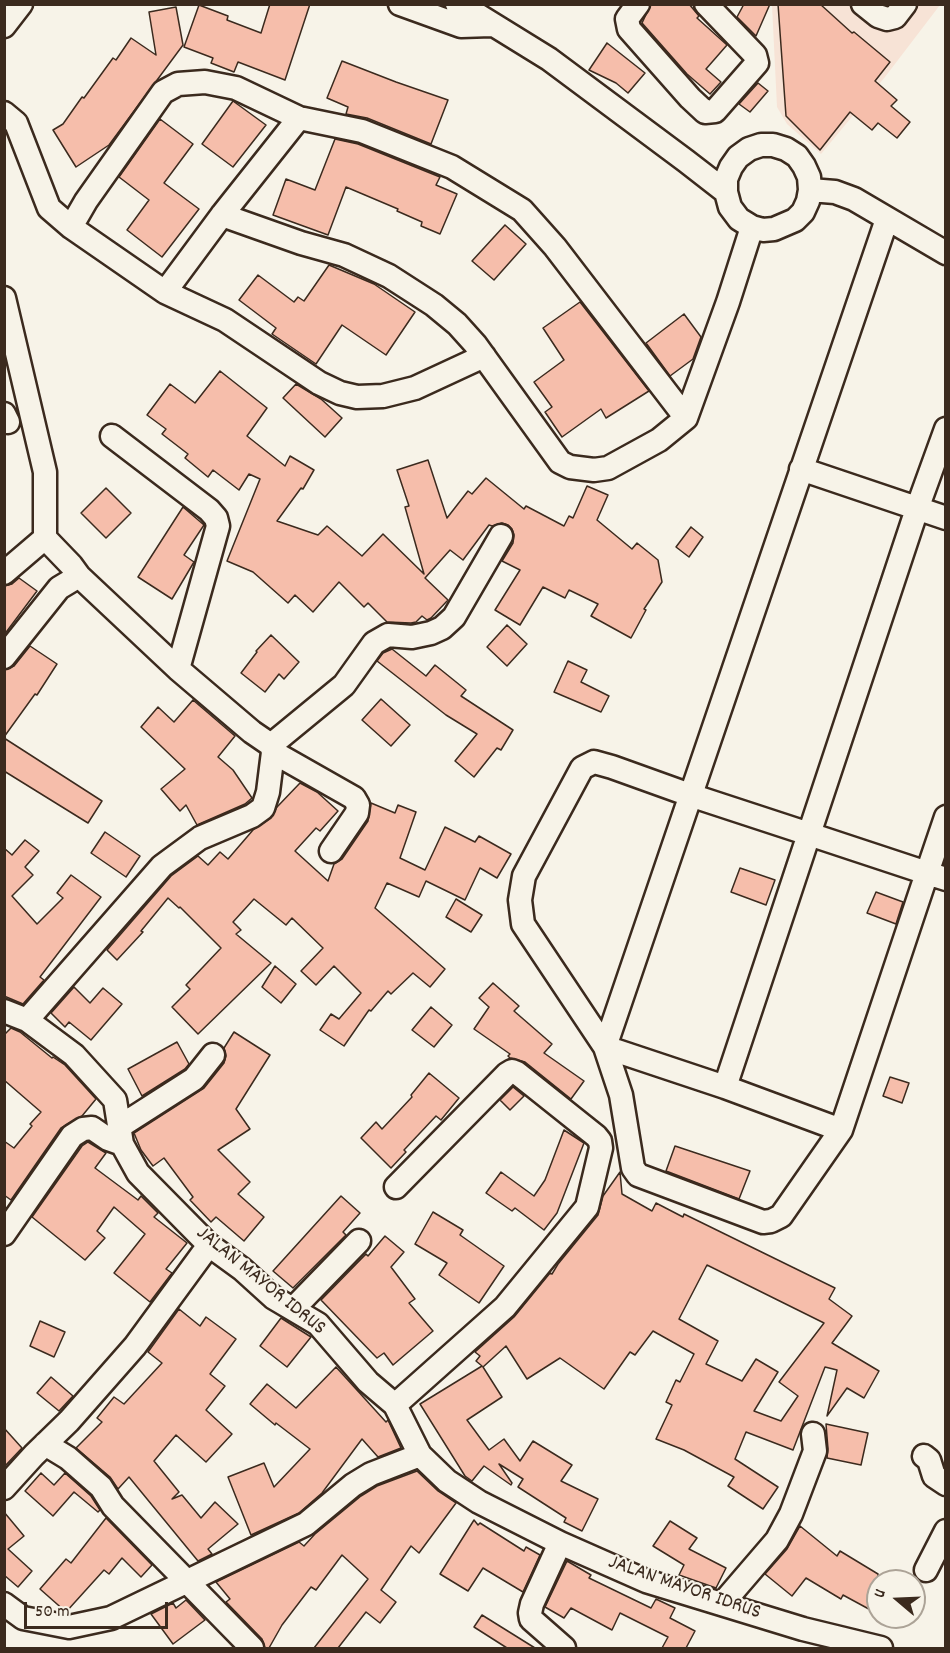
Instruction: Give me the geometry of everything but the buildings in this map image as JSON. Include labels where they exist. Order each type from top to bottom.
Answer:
[{"type":"street","points":[[4,26],[21,4]]},
{"type":"street","points":[[400,4],[461,26],[491,25]]},
{"type":"street","points":[[457,4],[549,59],[726,192]]},
{"type":"street","points":[[638,4],[627,19],[629,29],[705,112],[716,111],[757,63],[755,55],[706,4]]},
{"type":"street","points":[[863,4],[878,16],[887,19],[895,17],[905,4]]},
{"type":"street","points":[[71,227],[163,92],[178,84],[205,82],[236,88],[299,118],[362,131],[452,167],[522,210],[555,247],[686,418]]},
{"type":"street","points":[[4,112],[16,123],[49,208],[71,227],[165,292],[225,320],[319,383],[357,398],[383,396],[415,388],[484,356]]},
{"type":"street","points":[[165,292],[222,215],[299,118]]},
{"type":"street","points":[[767,145],[786,148],[804,166],[809,177],[810,190],[803,212],[795,220],[774,229],[763,230],[752,227],[739,219],[730,207],[726,192],[726,179],[738,157],[749,149],[767,145]]},
{"type":"street","points":[[810,190],[844,195],[945,253]]},
{"type":"street","points":[[222,215],[301,243],[344,255],[389,276],[434,304],[457,324],[484,356],[560,462],[594,470],[608,468],[659,440],[686,418],[728,302],[752,227]]},
{"type":"street","points":[[605,1047],[887,219]]},
{"type":"street","points":[[4,298],[45,472],[45,538],[79,576],[178,669],[252,732],[272,748],[354,798],[358,805],[357,813],[331,850]]},
{"type":"street","points":[[725,1088],[945,429]]},
{"type":"street","points":[[112,436],[209,510],[216,518],[218,526],[178,669]]},
{"type":"street","points":[[801,469],[945,518]]},
{"type":"street","points":[[27,1020],[162,866],[200,838],[252,816],[263,808],[268,792],[272,748],[344,685],[374,643],[388,635],[412,637],[431,633],[442,628],[454,617],[501,536]]},
{"type":"street","points":[[4,573],[45,538]]},
{"type":"street","points":[[4,657],[59,588],[79,576]]},
{"type":"street","points":[[936,876],[612,767],[594,762],[582,768],[524,876],[520,900],[523,924],[605,1047],[621,1095],[633,1168],[638,1175],[763,1222],[782,1216],[841,1130],[936,876],[945,817]]},
{"type":"street","name":"JALAN MAYOR IDRUS","points":[[4,1011],[27,1020],[74,1055],[115,1100],[121,1135],[138,1173],[209,1245],[242,1269],[274,1298],[318,1324],[368,1382],[395,1405],[420,1455],[447,1481],[479,1502],[560,1543],[646,1581],[803,1629],[881,1648]]},
{"type":"street","points":[[605,1047],[841,1130]]},
{"type":"street","points":[[4,1234],[72,1136],[82,1129],[92,1128],[108,1139],[121,1135],[194,1079],[213,1055]]},
{"type":"street","points":[[395,1405],[505,1307],[587,1207],[601,1148],[600,1142],[579,1122],[513,1071],[507,1074],[396,1186]]},
{"type":"street","points":[[293,1310],[359,1241]]},
{"type":"street","points":[[4,1488],[69,1421],[135,1346],[209,1245]]},
{"type":"street","points":[[722,1604],[777,1540],[791,1514],[815,1451],[813,1434]]},
{"type":"street","points":[[45,1444],[68,1458],[101,1487],[113,1506],[252,1648]]},
{"type":"street","points":[[4,1605],[23,1618],[69,1627],[111,1618],[306,1524],[353,1485],[371,1474],[420,1455]]},
{"type":"street","points":[[924,1456],[929,1460],[934,1476],[945,1484]]},
{"type":"street","points":[[926,1570],[945,1531]]},
{"type":"street","points":[[560,1543],[530,1613],[531,1619],[564,1648]]},
{"type":"shaded area","points":[[772,5],[940,5],[885,77],[821,154],[787,124],[777,107]]}]
